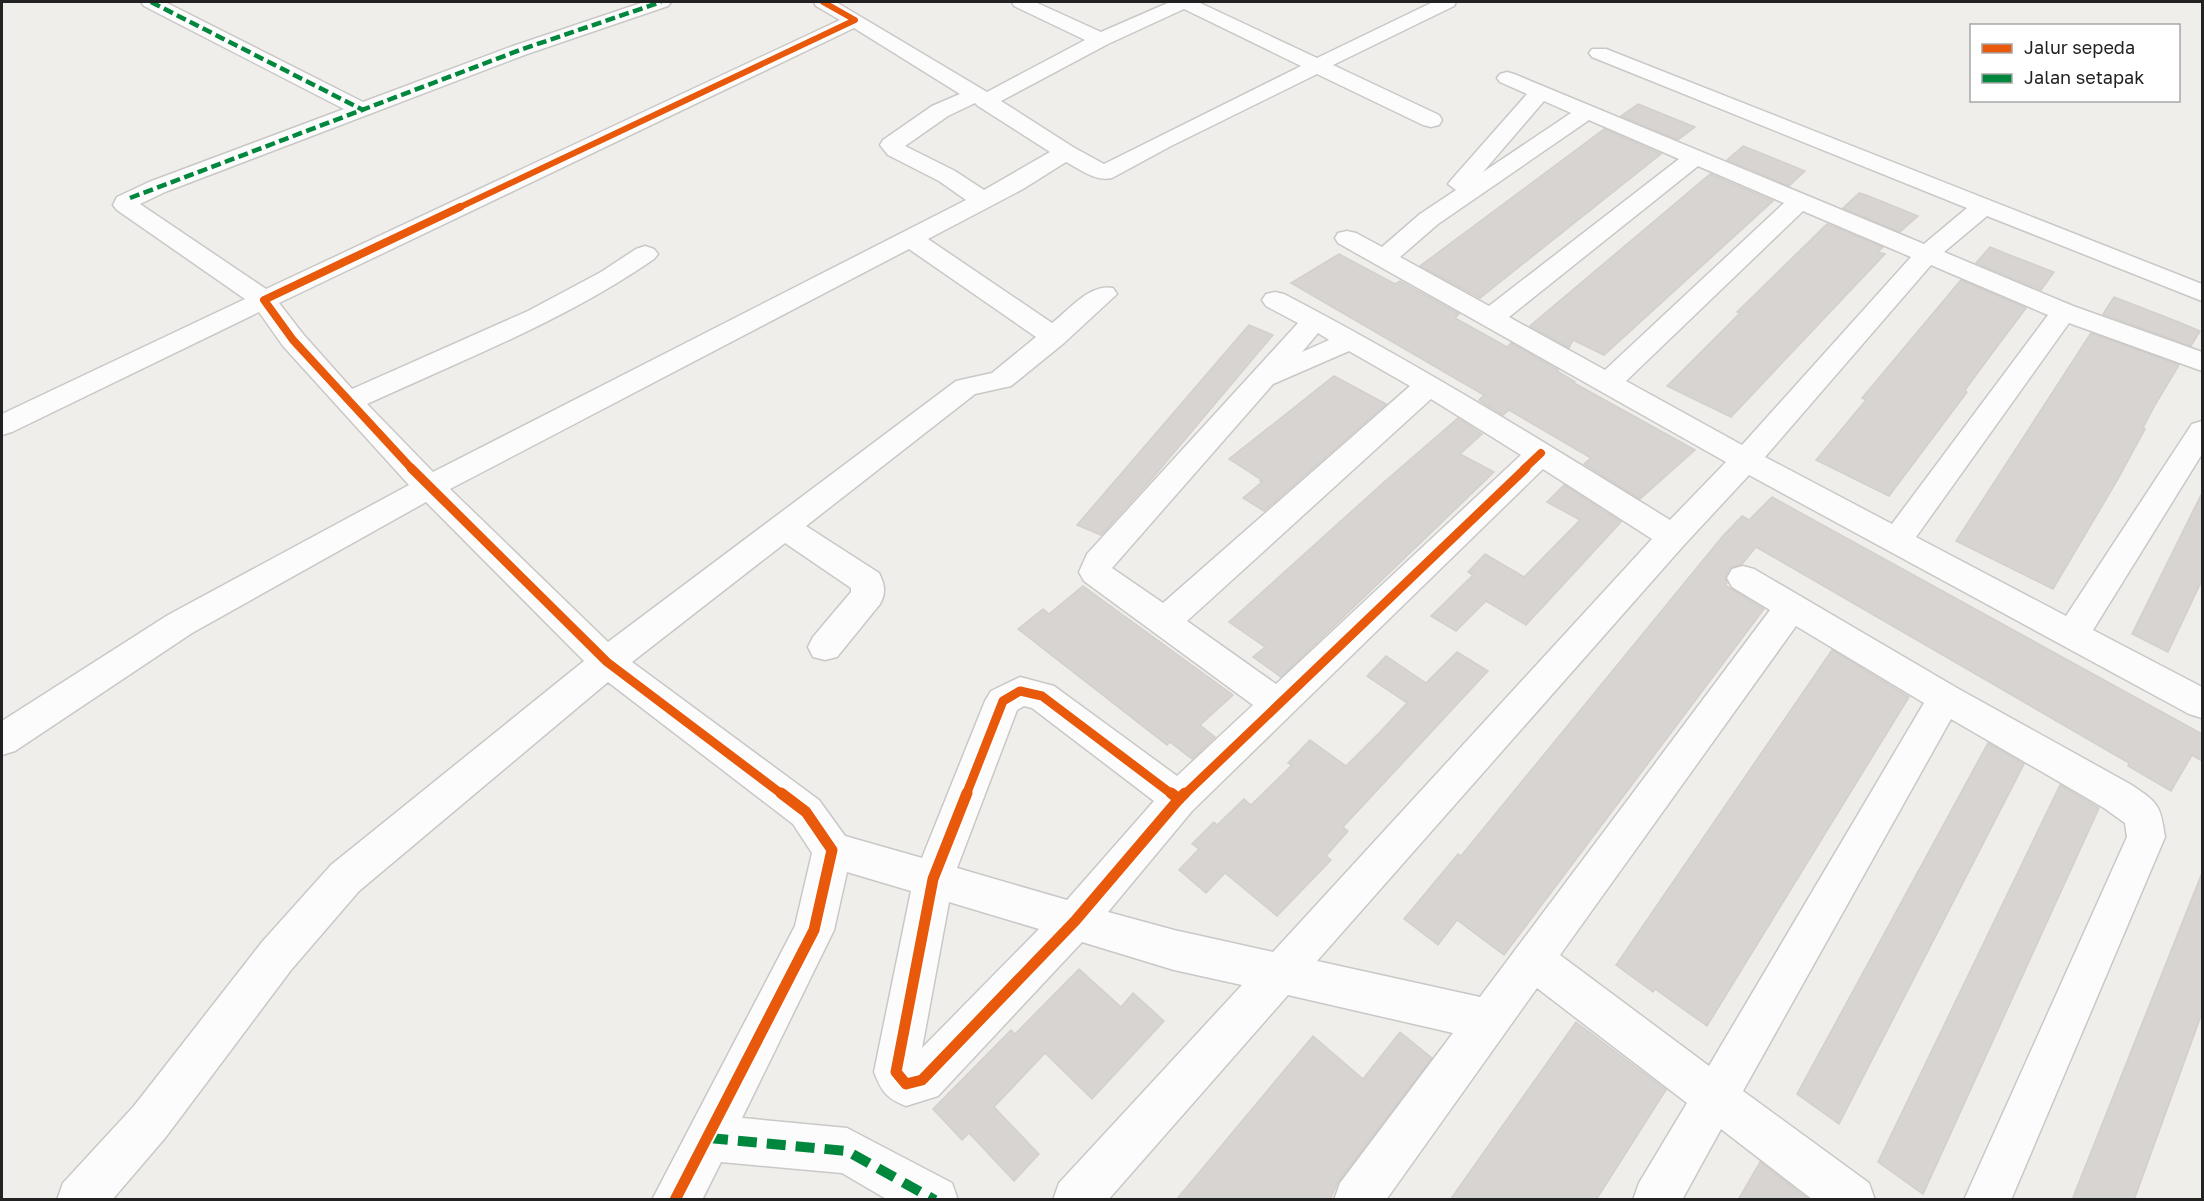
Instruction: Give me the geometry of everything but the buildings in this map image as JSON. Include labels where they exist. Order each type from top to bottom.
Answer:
[{"type":"street","points":[[151,2],[363,110]]},
{"type":"street","points":[[661,2],[520,50],[157,187],[125,202],[125,206],[264,300],[293,340],[348,402],[429,487],[608,662],[806,812],[832,850],[1174,950],[1490,1020]]},
{"type":"street","points":[[823,2],[1065,152],[1104,173],[1163,141],[1447,2]]},
{"type":"street","points":[[1021,2],[1101,40]]},
{"type":"street","points":[[983,200],[947,176],[896,150],[891,145],[940,111],[980,98],[1185,2],[1431,120]]},
{"type":"street","points":[[2,425],[855,20]]},
{"type":"street","points":[[1599,53],[2202,293]]},
{"type":"street","points":[[1507,78],[2064,312],[2202,362]]},
{"type":"street","points":[[1429,219],[1540,93]]},
{"type":"street","points":[[1384,258],[1429,219],[1587,112]]},
{"type":"street","points":[[2,740],[180,624],[429,487],[1015,184],[1065,152]]},
{"type":"street","points":[[1492,317],[1697,156]]},
{"type":"street","points":[[1608,383],[1800,201]]},
{"type":"street","points":[[1076,1200],[1277,973],[1673,537],[1746,460],[1928,253],[1983,207]]},
{"type":"street","points":[[910,238],[1054,337]]},
{"type":"street","points":[[1347,238],[1746,460],[2202,704]]},
{"type":"street","points":[[348,402],[557,309],[614,277],[645,254]]},
{"type":"street","points":[[89,1190],[137,1136],[307,916],[345,878],[608,662],[783,526],[957,393],[974,384],[1001,380],[1104,294]]},
{"type":"street","points":[[1275,300],[1315,320],[1429,385],[1673,537]]},
{"type":"street","points":[[1896,541],[2064,312]]},
{"type":"street","points":[[1278,704],[1165,621],[1103,580],[1095,572],[1098,562],[1315,320]]},
{"type":"street","points":[[1261,381],[1351,340]]},
{"type":"street","points":[[1165,621],[1429,385]]},
{"type":"street","points":[[2072,634],[2202,431]]},
{"type":"street","points":[[1179,799],[1042,696],[1020,691],[1003,701],[933,879],[896,1072],[906,1084],[922,1080],[1075,921],[1179,799],[1541,453]]},
{"type":"street","points":[[783,526],[867,582],[868,595],[825,647]]},
{"type":"street","points":[[1743,578],[1945,698],[2117,796],[2143,814],[2146,837],[1986,1200]]},
{"type":"street","points":[[1357,1200],[1791,607]]},
{"type":"street","points":[[1656,1200],[1945,698]]},
{"type":"street","points":[[692,1170],[814,930],[832,850]]},
{"type":"street","points":[[1533,960],[1852,1200]]},
{"type":"street","points":[[692,1170],[847,1151],[935,1200]]},
{"type":"marked path","points":[[151,2],[363,110]]},
{"type":"marked path","points":[[130,198],[520,50],[661,2]]},
{"type":"marked path","points":[[709,1138],[847,1151],[935,1200]]},
{"type":"cycle path","points":[[675,1200],[814,930],[832,850],[806,812],[607,662],[429,487],[348,402],[293,340],[264,300],[855,20],[823,2]]},
{"type":"cycle path","points":[[1179,799],[1042,696],[1020,691],[1003,701],[933,879],[896,1072],[906,1084],[922,1080],[1075,921],[1179,799],[1541,453]]}]
